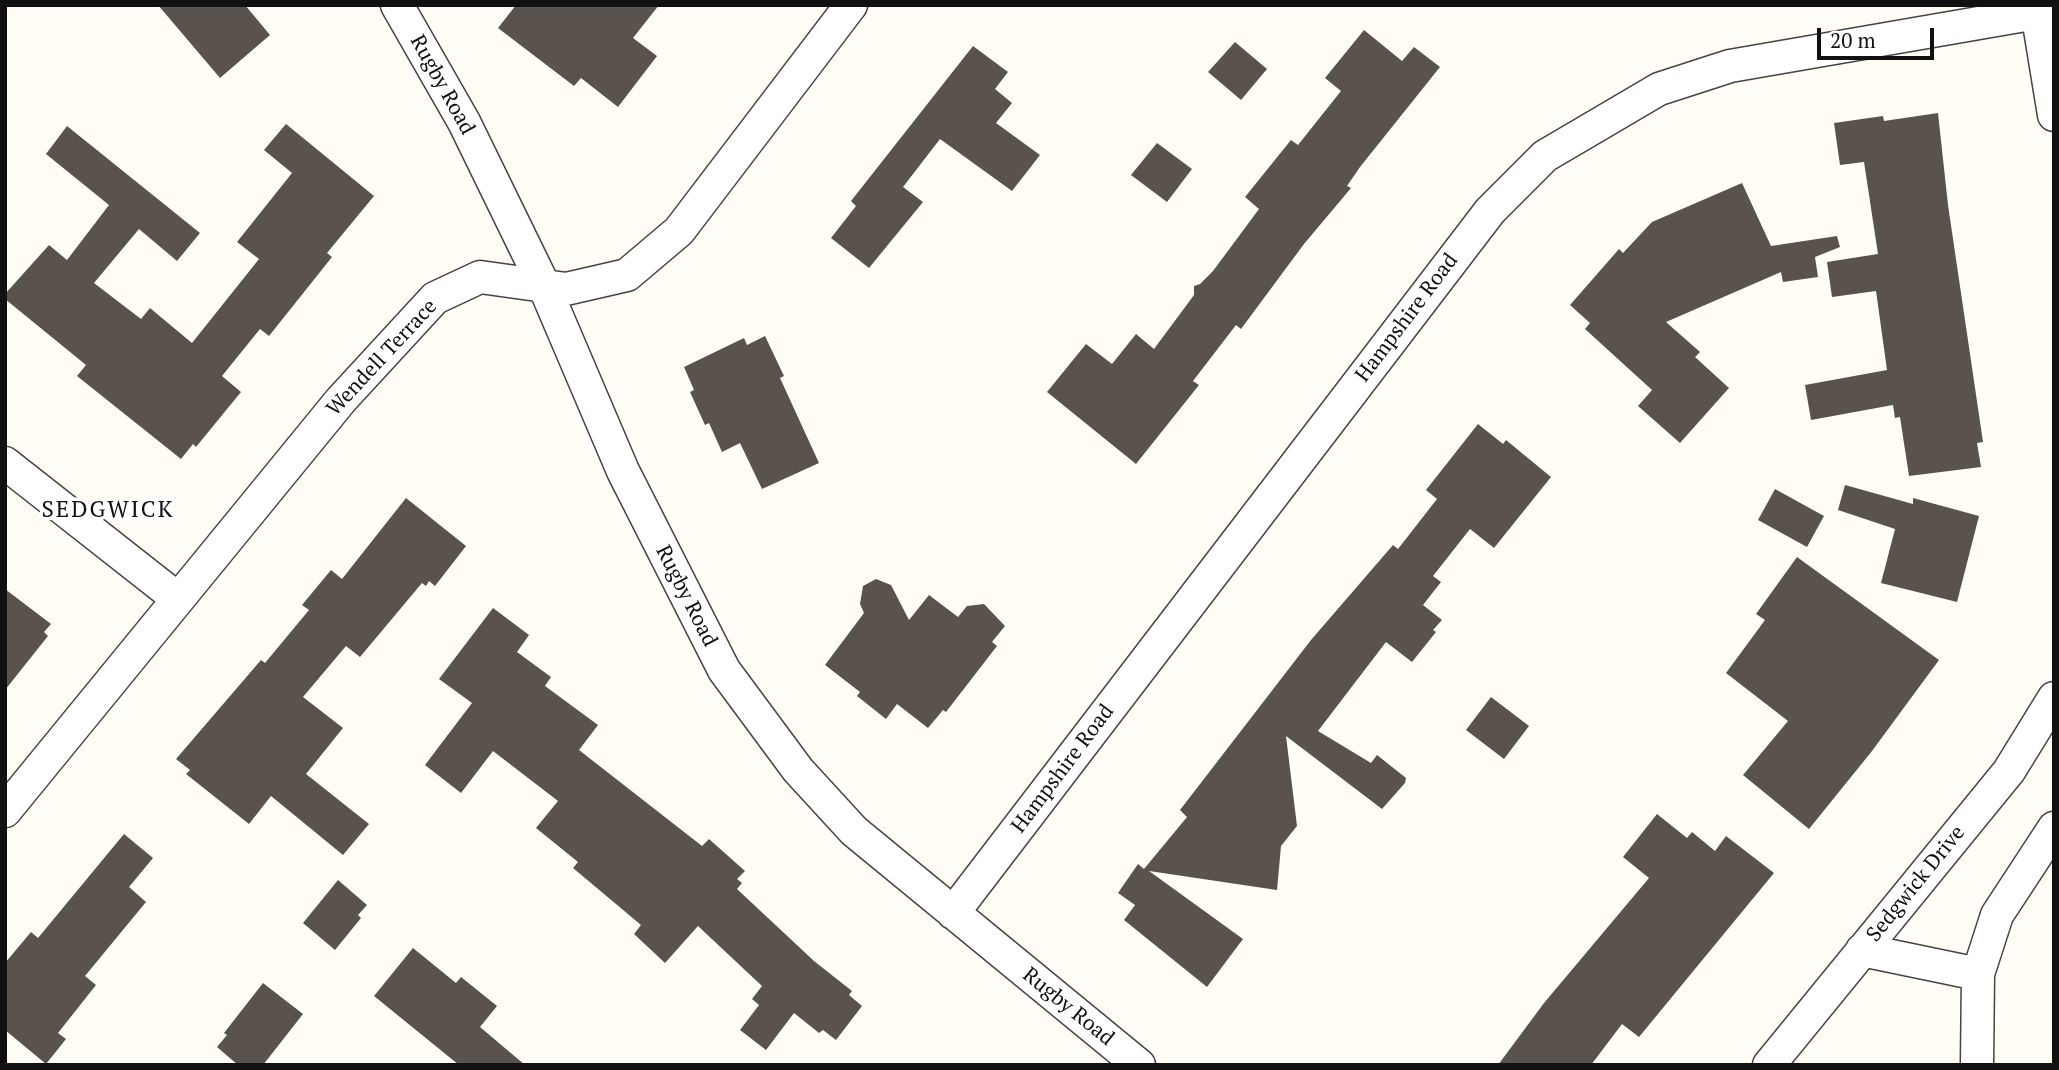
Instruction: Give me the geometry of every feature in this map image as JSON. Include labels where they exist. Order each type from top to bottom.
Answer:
[{"type":"street","name":"Rugby Road","points":[[397,5],[464,122],[545,288],[623,471],[724,670],[798,770],[854,831],[1139,1065]]},
{"type":"street","name":"Wendell Terrace","points":[[5,811],[341,400],[435,298],[480,277],[566,289],[627,275],[679,231],[851,5]]},
{"type":"street","points":[[2042,9],[2054,115]]},
{"type":"street","name":"Hampshire Road","points":[[953,913],[1490,211],[1545,156],[1659,89],[1730,66],[2042,9]]},
{"type":"street","points":[[5,463],[178,599]]},
{"type":"street","name":"Sedgwick Drive","points":[[1784,1059],[1862,950],[2009,771],[2054,698]]},
{"type":"street","points":[[1977,1065],[1979,974],[1997,915],[2054,828]]},
{"type":"street","points":[[1862,950],[1979,974]]},
{"type":"building","points":[[158,5],[245,5],[270,35],[220,78]]},
{"type":"building","points":[[516,5],[659,5],[633,38],[657,56],[618,107],[581,78],[574,86],[498,28]]},
{"type":"building","points":[[1364,30],[1402,61],[1414,47],[1440,67],[1360,167],[1347,186],[1351,188],[1304,244],[1241,329],[1236,325],[1193,381],[1199,385],[1136,464],[1047,392],[1086,344],[1112,364],[1136,334],[1154,349],[1194,295],[1194,286],[1200,284],[1213,271],[1259,209],[1245,197],[1291,140],[1298,145],[1341,91],[1325,78]]},
{"type":"building","points":[[1235,42],[1267,69],[1241,100],[1208,72]]},
{"type":"building","points":[[973,46],[1008,72],[995,89],[1012,103],[996,123],[1040,155],[1012,191],[940,139],[903,187],[923,202],[869,268],[831,238],[856,206],[851,201]]},
{"type":"building","points":[[1938,113],[1948,205],[1983,442],[1977,443],[1981,467],[1909,476],[1900,417],[1895,418],[1893,405],[1811,420],[1805,385],[1887,370],[1876,291],[1832,297],[1827,262],[1878,254],[1864,162],[1840,165],[1834,123],[1883,116],[1884,121]]},
{"type":"building","points":[[286,124],[374,196],[327,253],[332,257],[269,336],[260,329],[222,376],[241,392],[196,447],[193,444],[181,459],[77,376],[86,365],[5,299],[5,294],[49,245],[67,260],[109,205],[46,154],[67,126],[200,233],[177,261],[139,229],[94,283],[141,319],[150,308],[192,343],[259,259],[237,242],[292,173],[264,150]]},
{"type":"building","points":[[1157,143],[1192,169],[1167,202],[1131,175]]},
{"type":"building","points":[[1742,183],[1771,246],[1837,236],[1840,247],[1815,257],[1818,277],[1783,282],[1781,272],[1666,322],[1700,352],[1695,357],[1729,388],[1680,443],[1638,406],[1652,390],[1585,329],[1590,323],[1570,305],[1619,249],[1623,253],[1652,222]]},
{"type":"building","points":[[765,336],[784,376],[780,378],[819,463],[762,489],[740,443],[722,452],[709,423],[705,425],[690,392],[694,390],[684,367],[744,338],[747,345]]},
{"type":"building","points":[[1478,424],[1503,444],[1506,440],[1551,477],[1494,548],[1470,529],[1433,576],[1441,582],[1423,605],[1442,620],[1433,630],[1436,632],[1412,662],[1386,642],[1318,731],[1371,763],[1377,755],[1406,778],[1405,783],[1382,809],[1286,736],[1297,826],[1281,846],[1277,890],[1149,871],[1243,939],[1207,987],[1124,920],[1135,905],[1118,893],[1138,864],[1144,869],[1187,817],[1180,810],[1311,640],[1393,545],[1398,549],[1437,499],[1426,490]]},
{"type":"building","points":[[1845,485],[1913,504],[1913,498],[1979,516],[1957,602],[1881,583],[1895,529],[1838,510]]},
{"type":"building","points":[[1775,489],[1824,516],[1807,547],[1758,520]]},
{"type":"building","points":[[406,498],[466,546],[435,586],[429,581],[426,586],[422,583],[360,657],[346,646],[303,697],[343,728],[306,774],[369,824],[343,855],[271,796],[249,824],[186,774],[190,770],[176,759],[261,660],[265,663],[309,610],[302,605],[331,570],[342,579]]},
{"type":"building","points":[[1797,557],[1939,660],[1872,751],[1809,829],[1743,775],[1788,721],[1726,673],[1765,620],[1756,614]]},
{"type":"building","points":[[876,579],[891,585],[909,620],[929,595],[958,617],[967,606],[984,604],[1005,626],[992,642],[997,646],[946,712],[943,710],[928,728],[897,704],[886,719],[857,696],[860,692],[825,665],[864,613],[860,604],[863,586]]},
{"type":"building","points":[[5,589],[51,624],[44,632],[48,636],[5,690]]},
{"type":"building","points":[[493,608],[529,635],[517,652],[551,677],[545,686],[598,725],[579,750],[702,846],[709,839],[745,871],[737,879],[742,883],[737,889],[814,961],[852,991],[849,995],[862,1006],[836,1040],[823,1030],[819,1033],[794,1013],[766,1050],[740,1030],[759,1005],[752,999],[762,986],[698,926],[665,963],[634,934],[641,925],[573,868],[578,862],[536,828],[558,801],[493,751],[461,793],[425,765],[472,703],[439,679]]},
{"type":"building","points":[[1491,697],[1529,726],[1504,759],[1466,730]]},
{"type":"building","points":[[1657,814],[1687,838],[1692,832],[1715,851],[1726,836],[1774,873],[1639,1037],[1622,1024],[1591,1065],[1498,1065],[1544,1003],[1649,878],[1623,857]]},
{"type":"building","points":[[124,834],[153,858],[129,887],[146,902],[85,976],[96,985],[58,1033],[66,1039],[46,1064],[5,1030],[5,963],[31,932],[38,938]]},
{"type":"building","points":[[338,880],[367,905],[358,915],[361,918],[335,950],[303,923]]},
{"type":"building","points":[[413,948],[456,983],[461,977],[497,1006],[480,1027],[525,1065],[459,1065],[374,996]]},
{"type":"building","points":[[263,983],[303,1014],[263,1065],[238,1065],[217,1047],[227,1035],[224,1033]]},
{"type":"district","name":"SEDGWICK","points":[[108,510]]}]
